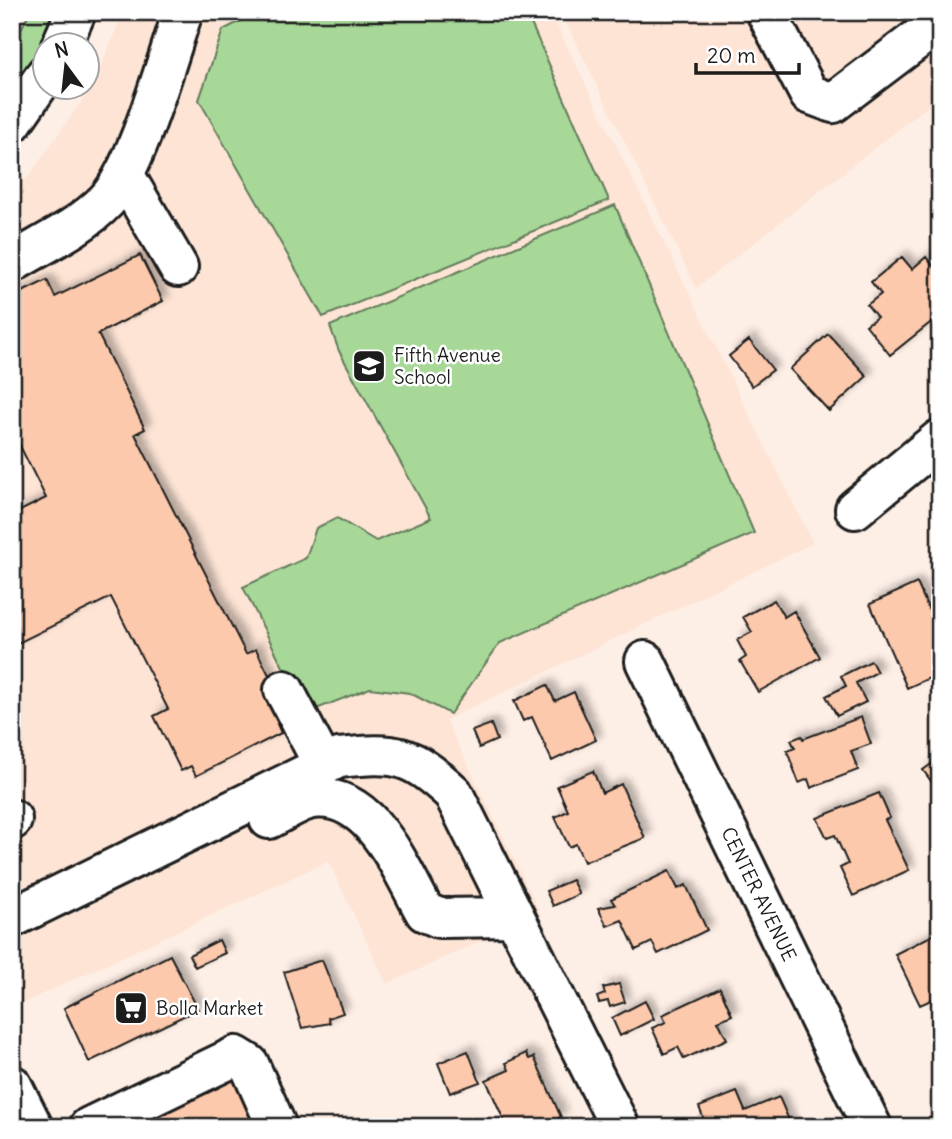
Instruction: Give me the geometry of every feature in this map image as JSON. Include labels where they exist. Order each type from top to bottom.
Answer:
[{"type":"street","points":[[67,32],[76,12]]},
{"type":"street","points":[[12,262],[90,215],[108,199],[124,174],[183,12]]},
{"type":"street","points":[[766,12],[809,94],[833,103],[940,22]]},
{"type":"street","points":[[12,122],[32,94]]},
{"type":"street","points":[[124,174],[178,267]]},
{"type":"street","points":[[855,509],[940,439]]},
{"type":"street","name":"CENTER AVENUE","points":[[645,661],[873,1127]]},
{"type":"street","points":[[284,690],[324,766]]},
{"type":"street","points":[[12,918],[338,758],[384,753],[423,766],[453,793],[620,1127]]},
{"type":"street","points":[[12,923],[68,916],[311,799],[334,800],[367,818],[425,912],[439,918],[515,917]]},
{"type":"street","points":[[89,1127],[236,1056],[248,1064],[278,1127]]},
{"type":"street","points":[[12,1085],[33,1127]]},
{"type":"shaded area","name":"Fifth Avenue School","points":[[123,12],[550,12],[813,543],[446,720],[541,914],[387,984],[328,861],[12,1008],[12,190],[29,176],[81,102],[102,102],[102,63]]},
{"type":"shaded area","points":[[561,12],[940,12],[940,97],[696,288]]},
{"type":"green space","points":[[30,12],[54,12],[46,32],[32,32],[32,66],[12,93],[12,46]]},
{"type":"green space","points":[[258,12],[526,12],[609,200],[323,317],[199,100],[223,30]]},
{"type":"green space","points":[[615,205],[754,533],[500,643],[450,714],[410,693],[370,688],[306,713],[243,587],[306,558],[316,528],[337,518],[376,541],[431,518],[339,351],[330,326]]},
{"type":"building","points":[[140,255],[163,301],[98,334],[145,429],[135,434],[246,654],[256,649],[290,717],[277,724],[281,733],[196,776],[191,766],[181,771],[154,716],[168,709],[111,597],[12,646],[12,515],[46,498],[12,430],[12,297],[47,280],[55,297]]},
{"type":"building","points":[[902,257],[912,269],[926,257],[940,274],[940,315],[890,355],[866,325],[877,317],[867,305],[881,294],[871,282]]},
{"type":"building","points":[[828,334],[867,376],[829,411],[790,369]]},
{"type":"building","points":[[749,340],[773,370],[752,386],[729,356]]},
{"type":"building","points":[[917,583],[940,635],[940,669],[933,672],[934,676],[907,688],[870,604]]},
{"type":"building","points":[[774,600],[784,617],[794,611],[820,657],[758,692],[740,661],[746,657],[737,640],[752,632],[743,617]]},
{"type":"building","points":[[871,661],[877,672],[856,683],[866,702],[837,716],[826,696],[846,686],[841,676]]},
{"type":"building","points":[[547,685],[555,701],[574,692],[596,740],[552,761],[532,717],[523,721],[514,701]]},
{"type":"building","points":[[861,717],[871,744],[851,751],[858,770],[811,788],[808,779],[799,783],[787,751],[795,748],[791,740],[802,736],[803,739]]},
{"type":"building","points":[[491,724],[497,740],[479,748],[472,731]]},
{"type":"building","points":[[940,758],[940,785],[936,788],[923,770]]},
{"type":"building","points":[[593,771],[602,793],[621,784],[645,838],[584,862],[576,844],[569,847],[555,817],[568,811],[557,786]]},
{"type":"building","points":[[879,793],[890,818],[885,820],[909,870],[853,896],[840,868],[848,864],[835,835],[827,838],[817,818]]},
{"type":"building","points":[[669,871],[678,889],[686,885],[707,930],[658,954],[652,942],[636,950],[622,920],[607,926],[598,908],[615,905],[611,899]]},
{"type":"building","points":[[572,880],[579,894],[553,906],[546,891]]},
{"type":"building","points":[[935,934],[940,945],[940,996],[920,1005],[895,954]]},
{"type":"building","points":[[219,940],[225,953],[195,967],[189,955]]},
{"type":"building","name":"Bolla Market","points":[[170,955],[198,1009],[89,1062],[64,1008]]},
{"type":"building","points":[[322,960],[343,1013],[328,1018],[330,1023],[302,1028],[284,972]]},
{"type":"building","points":[[619,984],[625,1002],[610,1007],[608,1001],[599,1003],[597,997],[605,994],[603,988]]},
{"type":"building","points":[[720,988],[732,1015],[718,1021],[727,1039],[684,1059],[678,1047],[664,1054],[652,1028],[666,1022],[662,1015]]},
{"type":"building","points":[[645,1001],[654,1019],[620,1036],[612,1018]]},
{"type":"building","points":[[468,1051],[480,1082],[450,1093],[438,1063]]},
{"type":"building","points":[[526,1053],[529,1059],[534,1057],[561,1117],[541,1127],[507,1127],[486,1080],[509,1070],[506,1063]]},
{"type":"building","points":[[236,1071],[264,1127],[133,1127]]},
{"type":"building","points":[[737,1092],[745,1111],[779,1097],[792,1127],[707,1127],[699,1107]]},
{"type":"place","name":"Fifth Avenue School","points":[[369,366]]},
{"type":"place","name":"Bolla Market","points":[[131,1008]]}]
